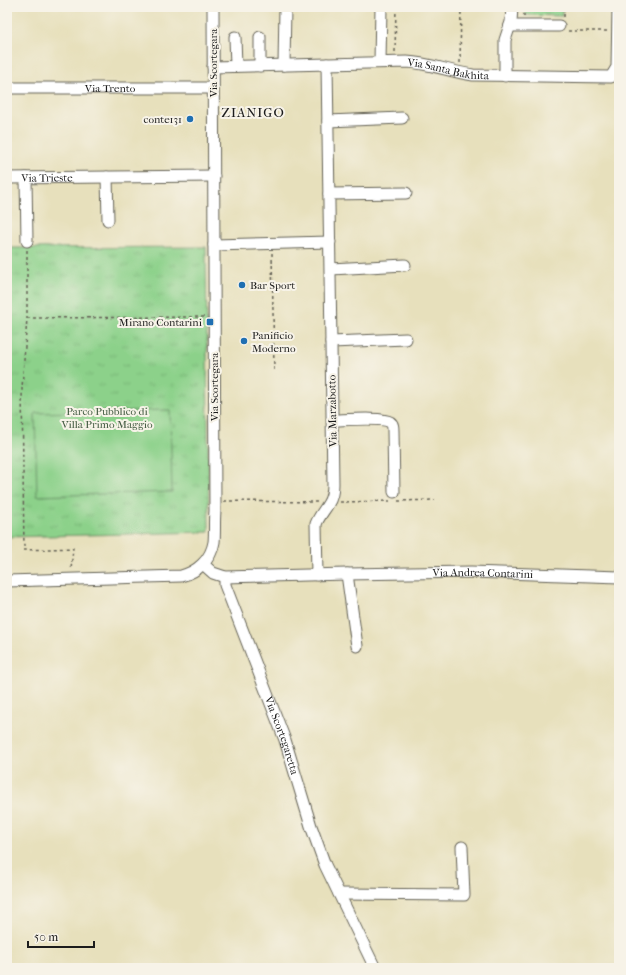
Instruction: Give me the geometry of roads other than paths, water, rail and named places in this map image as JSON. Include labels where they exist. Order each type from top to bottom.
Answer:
[{"type":"street","name":"Via Scortegara","points":[[7,581],[181,576],[193,572],[203,564],[212,550],[214,542],[215,511],[213,7]]},
{"type":"street","points":[[284,65],[285,7]]},
{"type":"street","points":[[380,62],[381,7]]},
{"type":"street","points":[[505,76],[505,40],[511,22],[512,7]]},
{"type":"street","name":"Via Santa Bakhita","points":[[213,67],[412,62],[462,74],[473,75],[611,77],[617,67],[618,7]]},
{"type":"street","points":[[510,26],[562,26]]},
{"type":"street","points":[[235,37],[236,66]]},
{"type":"street","points":[[260,37],[260,66]]},
{"type":"street","name":"Via Marzabotto","points":[[317,575],[316,524],[319,516],[329,502],[333,491],[327,64]]},
{"type":"street","name":"Via Trento","points":[[7,88],[213,88]]},
{"type":"street","points":[[328,121],[402,118]]},
{"type":"street","name":"Via Trieste","points":[[27,240],[26,178],[214,176]]},
{"type":"street","points":[[107,177],[108,220]]},
{"type":"street","points":[[7,178],[26,178]]},
{"type":"street","points":[[329,194],[406,192]]},
{"type":"street","points":[[214,245],[330,242]]},
{"type":"street","points":[[331,269],[405,265]]},
{"type":"street","points":[[331,342],[406,339]]},
{"type":"street","points":[[333,420],[380,420],[391,423],[393,431],[394,498]]},
{"type":"street","name":"Via Andrea Contarini","points":[[203,564],[213,573],[225,577],[471,572],[619,577]]},
{"type":"street","points":[[347,574],[357,646]]},
{"type":"street","name":"Via Scortegaretta","points":[[225,577],[225,585],[285,740],[316,842],[325,865],[375,968]]},
{"type":"street","points":[[339,894],[464,896],[462,847]]},
{"type":"place","name":"conte131","points":[[190,119]]},
{"type":"place","name":"Bar Sport","points":[[242,285]]},
{"type":"place","name":"Mirano Contarini","points":[[210,322]]},
{"type":"place","name":"Panificio Moderno","points":[[244,341]]},
{"type":"district","name":"ZIANIGO","points":[[253,112]]},
{"type":"park label","name":"Parco Pubblico di Villa Primo Maggio","points":[[107,417]]}]
